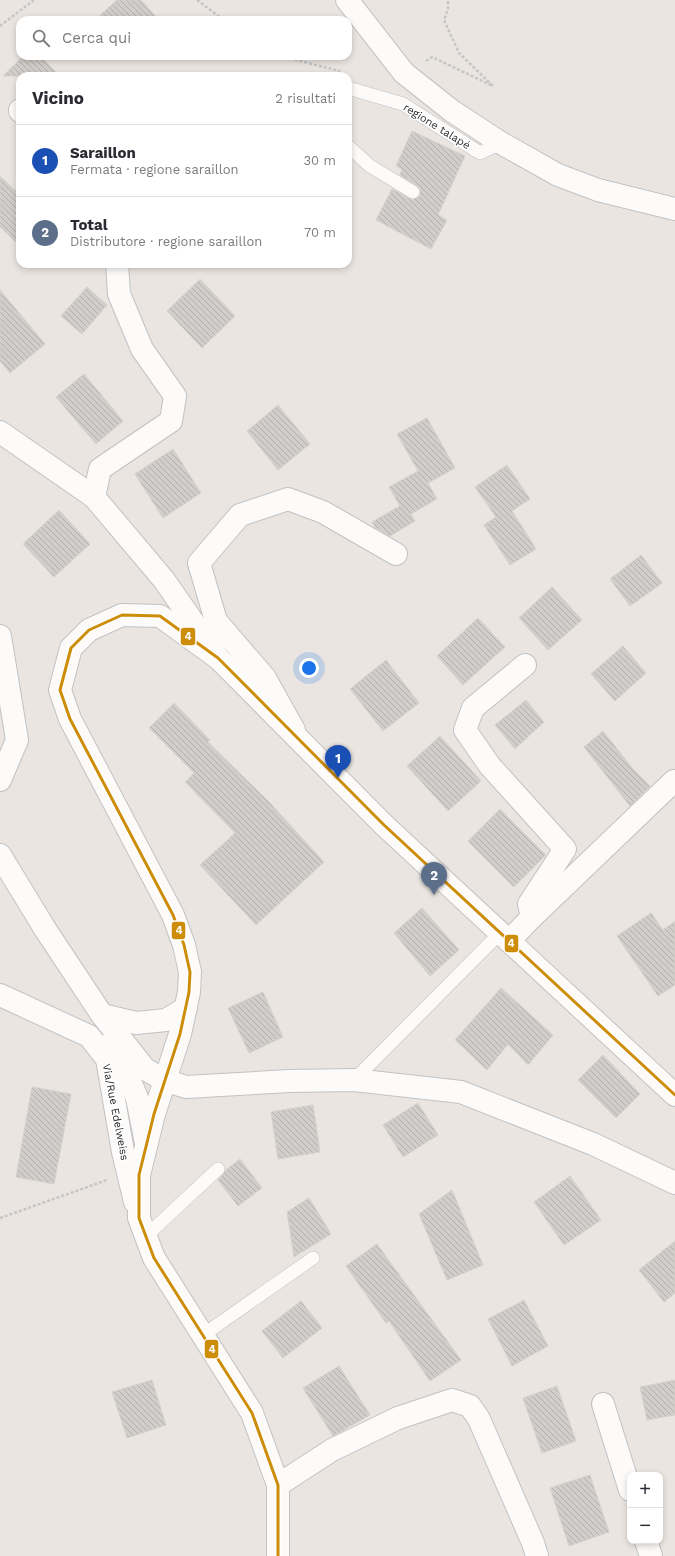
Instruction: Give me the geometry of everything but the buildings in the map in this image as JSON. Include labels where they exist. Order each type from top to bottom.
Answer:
[{"type":"street","points":[[347,0],[404,73],[452,112],[501,143],[558,175],[598,190],[675,209]]},
{"type":"street","points":[[94,497],[100,469],[171,421],[176,396],[142,349],[119,294],[117,268]]},
{"type":"street","points":[[0,432],[94,497],[164,580],[218,658]]},
{"type":"street","points":[[297,737],[265,678],[216,621],[200,562],[240,515],[288,499],[323,512],[396,554]]},
{"type":"street","points":[[278,1556],[278,1485],[252,1413],[154,1258],[142,1228],[139,1174],[146,1143],[164,1080],[180,1034],[186,1008],[190,972],[184,945],[173,915],[70,720],[60,690],[71,648],[89,630],[122,615],[160,616],[218,658],[384,825],[675,1095]]},
{"type":"street","points":[[0,636],[17,740],[0,780]]},
{"type":"street","points":[[525,665],[473,708],[465,730],[490,766],[565,849],[529,904],[532,917]]},
{"type":"street","points":[[504,937],[532,917],[674,780]]},
{"type":"street","points":[[0,856],[45,929],[102,1015],[145,1069],[164,1080],[186,1088],[289,1081],[354,1080],[461,1092],[593,1144],[675,1183]]},
{"type":"street","name":"Via/Rue Edelweiss","points":[[0,995],[89,1036],[106,1059],[122,1145],[142,1228]]},
{"type":"street","points":[[102,1015],[136,1023],[166,1020],[186,1008]]},
{"type":"street","points":[[102,1015],[137,1098],[146,1143]]},
{"type":"street","points":[[278,1485],[339,1447],[398,1418],[452,1400],[470,1406],[479,1419],[534,1543],[537,1556]]},
{"type":"street","points":[[603,1404],[627,1480]]},
{"type":"street","points":[[647,1544],[651,1556]]},
{"type":"lane","name":"regione talapé","points":[[352,89],[403,104],[480,153],[501,143]]},
{"type":"lane","points":[[352,150],[370,166],[413,192]]},
{"type":"lane","points":[[354,1080],[504,937]]},
{"type":"lane","points":[[142,1228],[218,1169]]},
{"type":"lane","points":[[203,1335],[313,1258]]},
{"type":"path","points":[[0,26],[34,0]]},
{"type":"path","points":[[197,0],[219,16]]},
{"type":"path","points":[[404,73],[432,57],[493,86],[459,53],[444,20],[448,9],[448,0]]},
{"type":"path","points":[[295,60],[341,72]]},
{"type":"path","points":[[0,1218],[112,1179]]},
{"type":"transit line","name":"4","points":[[278,1556],[278,1485],[252,1413],[154,1258],[139,1218],[139,1175],[154,1114],[180,1034],[189,992],[190,972],[184,945],[173,915],[70,719],[60,690],[71,648],[89,630],[122,615],[160,616],[218,658],[384,825],[675,1095]]},
{"type":"place","name":"Saraillon","points":[[338,778]]},
{"type":"place","name":"Total","points":[[434,895]]}]
